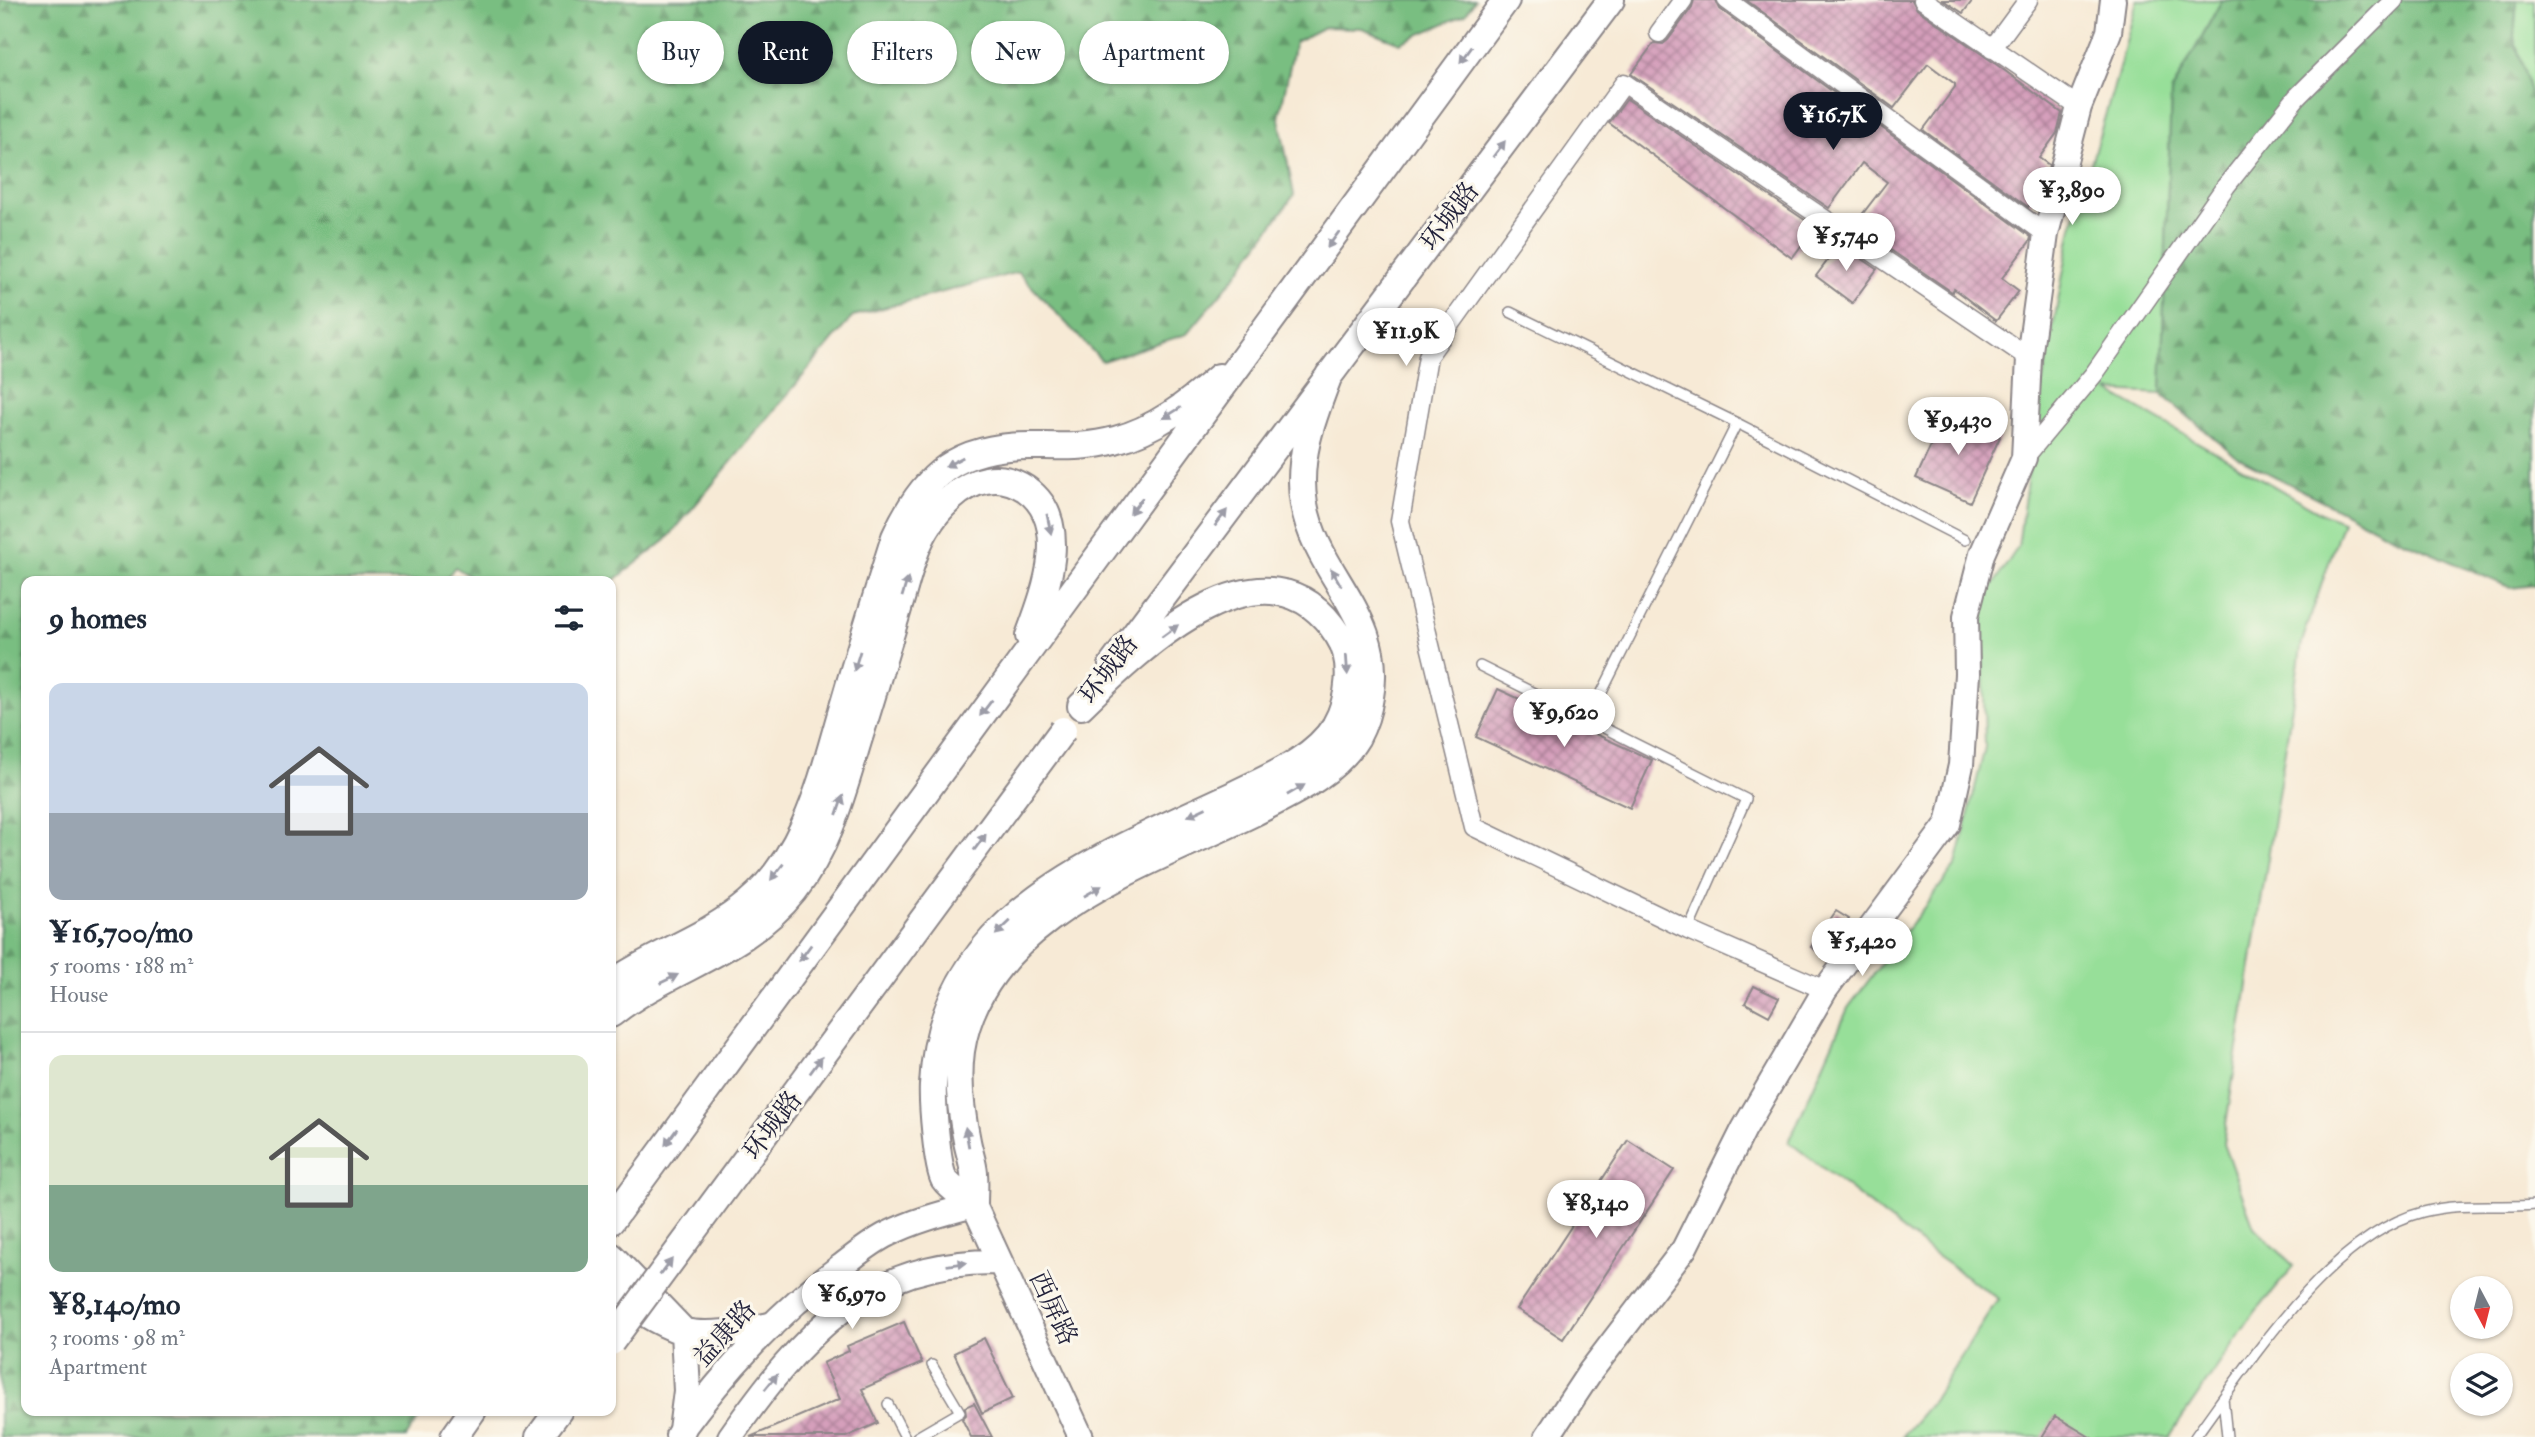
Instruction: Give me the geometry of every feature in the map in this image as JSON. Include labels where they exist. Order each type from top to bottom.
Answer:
[{"type":"main road","points":[[616,1214],[947,760],[1262,338],[1506,0]]},
{"type":"main road","name":"环城路","points":[[616,1335],[1080,706],[1611,0]]},
{"type":"main road","points":[[616,981],[733,915],[758,894],[786,861],[803,832],[817,796],[895,537],[912,503],[930,480],[955,461],[985,450],[1013,446],[1091,445],[1137,433],[1190,401],[1262,338]]},
{"type":"main road","points":[[974,1205],[974,1172],[962,1109],[960,1061],[970,1016],[994,973],[1030,936],[1078,900],[1134,869],[1272,803],[1320,775],[1342,757],[1361,729],[1373,679],[1370,643],[1359,617],[1314,538],[1302,494],[1306,442],[1334,368]]},
{"type":"main road","points":[[616,1011],[640,994],[709,959],[750,933],[776,911],[806,874],[825,842],[840,804],[906,582],[925,531],[950,499],[971,485],[987,479],[1007,480],[1026,489],[1038,500],[1049,520],[1052,542],[1046,580],[1034,623],[1017,666]]},
{"type":"main road","points":[[974,1205],[944,1179],[933,1091],[937,1046],[944,1015],[957,986],[972,963],[988,942],[1020,912],[1074,874],[1273,775],[1312,751],[1330,732],[1342,711],[1348,677],[1347,655],[1332,625],[1311,605],[1280,591],[1251,590],[1226,597],[1192,615],[1142,652],[1080,706]]},
{"type":"main road","points":[[616,1261],[684,1332],[687,1391],[680,1434]]},
{"type":"main road","points":[[616,1292],[684,1332],[731,1332],[770,1326]]},
{"type":"main road","points":[[454,1437],[469,1416]]},
{"type":"main road","points":[[539,1437],[555,1416]]},
{"type":"street","points":[[1659,33],[1683,0]]},
{"type":"street","points":[[1727,0],[2046,234]]},
{"type":"street","points":[[1923,0],[1992,50],[2079,107]]},
{"type":"street","points":[[1992,50],[2028,0]]},
{"type":"street","points":[[2024,458],[2029,358],[2046,234],[2079,107],[2109,32],[2113,0]]},
{"type":"street","points":[[1547,1437],[1590,1372],[1684,1249],[1744,1129],[1825,990],[1948,824],[1961,765],[1967,674],[1966,615],[1982,554],[2024,458],[2094,374],[2226,187],[2297,97],[2394,0]]},
{"type":"street","points":[[1825,990],[1688,930],[1474,827],[1400,521],[1427,356],[1624,83],[2029,358]]},
{"type":"street","name":"西屏路","points":[[974,1205],[1081,1437]]},
{"type":"street","name":"益康路","points":[[680,1434],[737,1360],[770,1326],[825,1278],[885,1235],[919,1219],[974,1205]]},
{"type":"street","points":[[730,1437],[806,1342],[859,1298],[898,1277],[928,1268],[969,1262],[1000,1262]]},
{"type":"lane","points":[[1510,312],[1737,423],[1965,540]]},
{"type":"lane","points":[[1588,720],[1737,423]]},
{"type":"lane","points":[[1480,666],[1746,799],[1688,930]]},
{"type":"lane","points":[[2194,1437],[2285,1318],[2319,1280],[2350,1251],[2376,1232],[2407,1217],[2440,1208],[2535,1205]]},
{"type":"lane","points":[[917,1437],[960,1412],[932,1365]]},
{"type":"lane","points":[[2223,1398],[2227,1437]]},
{"type":"lane","points":[[888,1404],[905,1437]]},
{"type":"green space","points":[[0,0],[1475,0],[1466,14],[1400,43],[1362,28],[1324,27],[1295,42],[1279,118],[1294,195],[1234,278],[1187,334],[1102,361],[1018,272],[853,316],[666,540],[616,579],[616,576],[469,576],[455,567],[448,576],[21,576],[21,1416],[421,1416],[406,1437],[0,1437]]},
{"type":"green space","points":[[2137,0],[2222,0],[2171,93],[2161,394],[2108,391],[2321,513],[2343,521],[2302,642],[2223,1143],[2254,1227],[2294,1266],[2255,1312],[2169,1437],[1902,1437],[1933,1401],[1998,1299],[1931,1252],[1789,1142],[1848,1008],[1956,865],[1985,747],[1982,602],[2018,547],[2035,421],[2072,227]]},
{"type":"green space","points":[[2222,0],[2517,0],[2514,37],[2535,110],[2535,585],[2511,588],[2385,533],[2237,457],[2161,394],[2171,93]]},
{"type":"green space","points":[[2517,0],[2535,0],[2535,110],[2514,37]]},
{"type":"building","points":[[1694,0],[1716,0],[1720,9],[2031,237],[2002,278],[2019,291],[1996,321],[1954,289],[1952,292],[1854,225],[1887,182],[1862,163],[1829,208],[1631,74],[1654,43],[1663,44],[1668,40],[1692,7]]},
{"type":"building","points":[[1746,0],[1912,0],[1917,9],[2062,113],[2057,133],[2039,158],[2049,165],[2043,187],[2028,207],[1923,130],[1955,87],[1955,84],[1928,64],[1894,108]]},
{"type":"building","points":[[1943,0],[1973,0],[1963,13]]},
{"type":"building","points":[[1627,99],[1815,227],[1792,258],[1609,123]]},
{"type":"building","points":[[1840,244],[1877,269],[1852,303],[1816,276]]},
{"type":"building","points":[[1946,413],[2000,437],[1970,502],[1916,478]]},
{"type":"building","points":[[1498,689],[1652,760],[1630,808],[1476,737]]},
{"type":"building","points":[[1836,911],[1849,919],[1824,956],[1811,947]]},
{"type":"building","points":[[1754,986],[1779,998],[1769,1016],[1745,1003]]},
{"type":"building","points":[[1628,1140],[1674,1170],[1563,1339],[1517,1309]]},
{"type":"building","points":[[904,1322],[922,1363],[862,1389],[878,1423],[846,1437],[750,1437],[840,1399],[823,1363],[849,1351],[847,1346]]},
{"type":"building","points":[[984,1338],[1013,1398],[982,1413],[954,1353]]},
{"type":"building","points":[[974,1403],[992,1437],[971,1437],[962,1419],[966,1415],[965,1407]]},
{"type":"building","points":[[2055,1416],[2090,1437],[2042,1437]]}]
